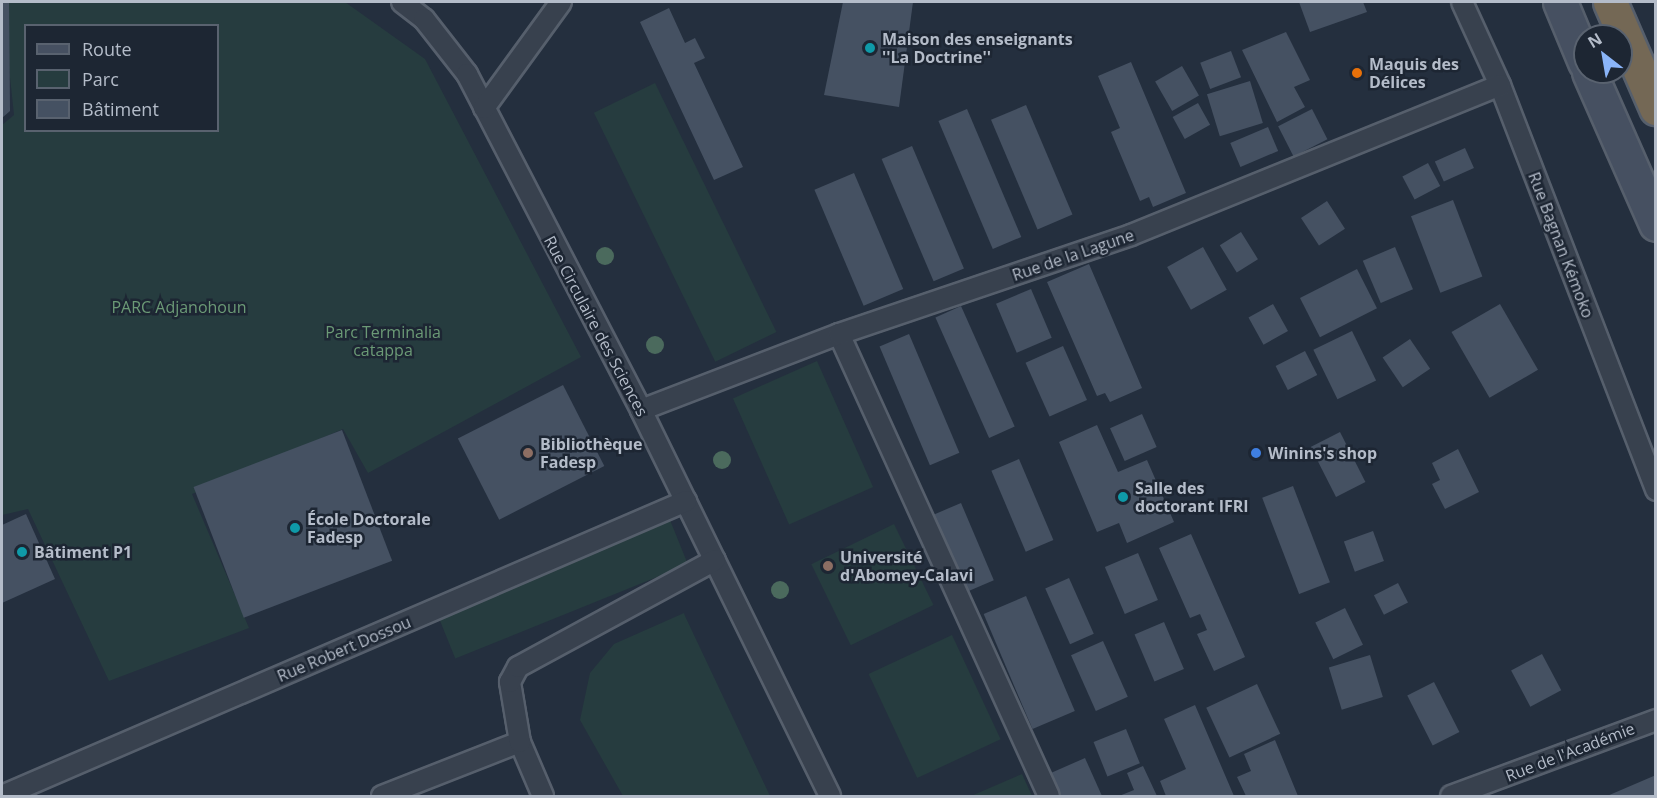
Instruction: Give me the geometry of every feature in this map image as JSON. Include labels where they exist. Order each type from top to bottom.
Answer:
[{"type":"highway","points":[[1610,2],[1656,108]]},
{"type":"street","points":[[1560,2],[1573,33]]},
{"type":"street","points":[[1594,84],[1656,224]]},
{"type":"lane","name":"Rue Circulaire des Sciences","points":[[402,2],[450,50],[484,108],[641,410],[830,796]]},
{"type":"lane","points":[[484,108],[561,2]]},
{"type":"lane","name":"Rue Bagnan Kémoko","points":[[1462,2],[1500,86],[1656,490]]},
{"type":"lane","name":"Rue de la Lagune","points":[[641,410],[839,334],[1131,235],[1500,86]]},
{"type":"lane","points":[[839,334],[1049,796]]},
{"type":"lane","name":"Rue Robert Dossou","points":[[2,796],[686,501]]},
{"type":"lane","points":[[543,796],[520,742],[510,682],[518,667],[715,560]]},
{"type":"lane","name":"Rue de l'Académie","points":[[1451,796],[1656,720]]},
{"type":"lane","points":[[382,796],[520,742]]},
{"type":"green space","name":"PARC Adjanohoun","points":[[2,2],[345,2],[425,59],[581,357],[368,473],[343,429],[192,494],[249,628],[109,681],[28,509],[2,515],[2,125],[14,115]]},
{"type":"green space","points":[[655,83],[776,332],[715,362],[594,113]]},
{"type":"green space","points":[[817,361],[873,487],[789,524],[733,398]]},
{"type":"green space","points":[[670,520],[688,565],[455,659],[437,614]]},
{"type":"green space","points":[[894,524],[933,605],[851,645],[811,564]]},
{"type":"green space","points":[[684,613],[770,796],[623,796],[580,720],[590,673],[614,644]]},
{"type":"green space","points":[[952,635],[1001,739],[917,778],[869,674]]},
{"type":"green space","points":[[1022,774],[1032,796],[971,796]]},
{"type":"building","points":[[2,2],[9,2],[10,111],[2,118]]},
{"type":"building","name":"Maison des enseignants ''La Doctrine''","points":[[843,2],[913,2],[899,107],[824,95]]},
{"type":"building","points":[[1299,2],[1363,2],[1367,12],[1310,32]]},
{"type":"building","points":[[669,8],[685,43],[695,38],[705,58],[694,63],[743,167],[714,180],[640,22]]},
{"type":"building","points":[[1286,32],[1310,80],[1294,87],[1305,107],[1277,122],[1242,50]]},
{"type":"building","points":[[1231,51],[1241,77],[1210,89],[1200,63]]},
{"type":"building","points":[[1131,62],[1186,193],[1153,207],[1149,197],[1140,201],[1111,132],[1120,128],[1098,76]]},
{"type":"building","points":[[1182,66],[1199,95],[1172,111],[1155,82]]},
{"type":"building","points":[[1250,81],[1263,123],[1220,136],[1207,94]]},
{"type":"building","points":[[1198,103],[1210,125],[1185,139],[1173,117]]},
{"type":"building","points":[[1026,105],[1072,215],[1038,229],[991,120]]},
{"type":"building","points":[[967,109],[1021,237],[993,249],[938,121]]},
{"type":"building","points":[[1312,109],[1327,139],[1294,157],[1278,126]]},
{"type":"building","points":[[1268,127],[1278,151],[1240,167],[1230,143]]},
{"type":"building","points":[[912,146],[964,268],[934,281],[882,159]]},
{"type":"building","points":[[1465,148],[1474,168],[1444,182],[1435,161]]},
{"type":"building","points":[[1428,163],[1440,186],[1415,200],[1402,177]]},
{"type":"building","points":[[854,173],[903,289],[864,306],[814,190]]},
{"type":"building","points":[[1453,200],[1482,277],[1440,293],[1411,216]]},
{"type":"building","points":[[1327,201],[1345,229],[1319,246],[1301,218]]},
{"type":"building","points":[[1241,232],[1258,259],[1237,272],[1220,245]]},
{"type":"building","points":[[1203,247],[1227,290],[1191,310],[1167,267]]},
{"type":"building","points":[[1395,247],[1413,289],[1381,303],[1363,261]]},
{"type":"building","points":[[1089,264],[1142,388],[1110,402],[1105,393],[1097,396],[1047,282]]},
{"type":"building","points":[[1357,269],[1377,308],[1320,337],[1300,298]]},
{"type":"building","points":[[1031,289],[1052,338],[1017,353],[996,304]]},
{"type":"building","points":[[1273,304],[1288,331],[1264,345],[1249,318]]},
{"type":"building","points":[[1500,304],[1538,370],[1490,398],[1452,332]]},
{"type":"building","points":[[961,306],[1015,427],[989,438],[935,317]]},
{"type":"building","points":[[1352,331],[1376,380],[1337,399],[1313,350]]},
{"type":"building","points":[[909,334],[959,453],[930,465],[880,347]]},
{"type":"building","points":[[1410,339],[1430,369],[1403,387],[1383,357]]},
{"type":"building","points":[[1063,346],[1087,400],[1050,417],[1026,363]]},
{"type":"building","points":[[1305,351],[1317,375],[1288,390],[1276,366]]},
{"type":"building","points":[[563,385],[604,466],[499,520],[458,439]]},
{"type":"building","points":[[1142,414],[1157,447],[1125,461],[1110,428]]},
{"type":"building","name":"Salle des doctorant IFRI","points":[[1097,425],[1118,472],[1147,460],[1174,522],[1127,543],[1119,523],[1097,532],[1059,442]]},
{"type":"building","name":"École Doctorale Fadesp","points":[[342,430],[392,561],[244,618],[194,487]]},
{"type":"building","points":[[1340,432],[1365,482],[1336,497],[1311,447]]},
{"type":"building","points":[[1458,449],[1479,492],[1445,509],[1432,484],[1440,480],[1432,463]]},
{"type":"building","points":[[1019,459],[1053,540],[1026,552],[991,471]]},
{"type":"building","points":[[1293,486],[1330,582],[1299,594],[1262,498]]},
{"type":"building","points":[[961,503],[994,580],[963,593],[931,516]]},
{"type":"building","name":"Bâtiment P1","points":[[26,514],[55,579],[2,603],[2,525]]},
{"type":"building","points":[[1373,531],[1384,561],[1355,572],[1344,542]]},
{"type":"building","points":[[1191,534],[1245,657],[1214,671],[1197,634],[1207,630],[1200,614],[1190,618],[1159,548]]},
{"type":"building","points":[[1138,553],[1158,600],[1125,614],[1105,567]]},
{"type":"building","points":[[1069,578],[1094,634],[1070,644],[1045,589]]},
{"type":"building","points":[[1398,583],[1408,603],[1384,615],[1374,595]]},
{"type":"building","points":[[1026,596],[1075,711],[1032,729],[984,614]]},
{"type":"building","points":[[1345,608],[1363,645],[1333,659],[1315,622]]},
{"type":"building","points":[[1164,622],[1184,669],[1154,681],[1135,635]]},
{"type":"building","points":[[1103,641],[1128,697],[1096,711],[1071,655]]},
{"type":"building","points":[[1542,654],[1561,690],[1530,707],[1511,670]]},
{"type":"building","points":[[1370,655],[1383,697],[1342,710],[1329,668]]},
{"type":"building","points":[[1434,682],[1459,732],[1433,746],[1407,696]]},
{"type":"building","points":[[1257,684],[1280,734],[1229,758],[1206,708]]},
{"type":"building","points":[[1195,705],[1234,796],[1166,796],[1160,781],[1186,769],[1164,719]]},
{"type":"building","points":[[1126,729],[1140,763],[1107,776],[1094,742]]},
{"type":"building","points":[[1275,740],[1298,796],[1246,796],[1237,777],[1251,771],[1244,754]]},
{"type":"building","points":[[1085,758],[1102,796],[1053,796],[1044,776]]},
{"type":"building","points":[[1143,766],[1157,796],[1119,796],[1134,790],[1127,773]]},
{"type":"building","points":[[1656,775],[1656,796],[1607,796]]},
{"type":"place","name":"Maison des enseignants ''La Doctrine''","points":[[870,48]]},
{"type":"place","name":"Maquis des Délices","points":[[1357,73]]},
{"type":"place","name":"Bibliothèque Fadesp","points":[[528,453]]},
{"type":"place","name":"Winins's shop","points":[[1256,453]]},
{"type":"place","name":"Salle des doctorant IFRI","points":[[1123,497]]},
{"type":"place","name":"École Doctorale Fadesp","points":[[295,528]]},
{"type":"place","name":"Bâtiment P1","points":[[22,552]]},
{"type":"place","name":"Université d'Abomey-Calavi","points":[[828,566]]},
{"type":"park label","name":"Parc Terminalia catappa","points":[[383,341]]}]
